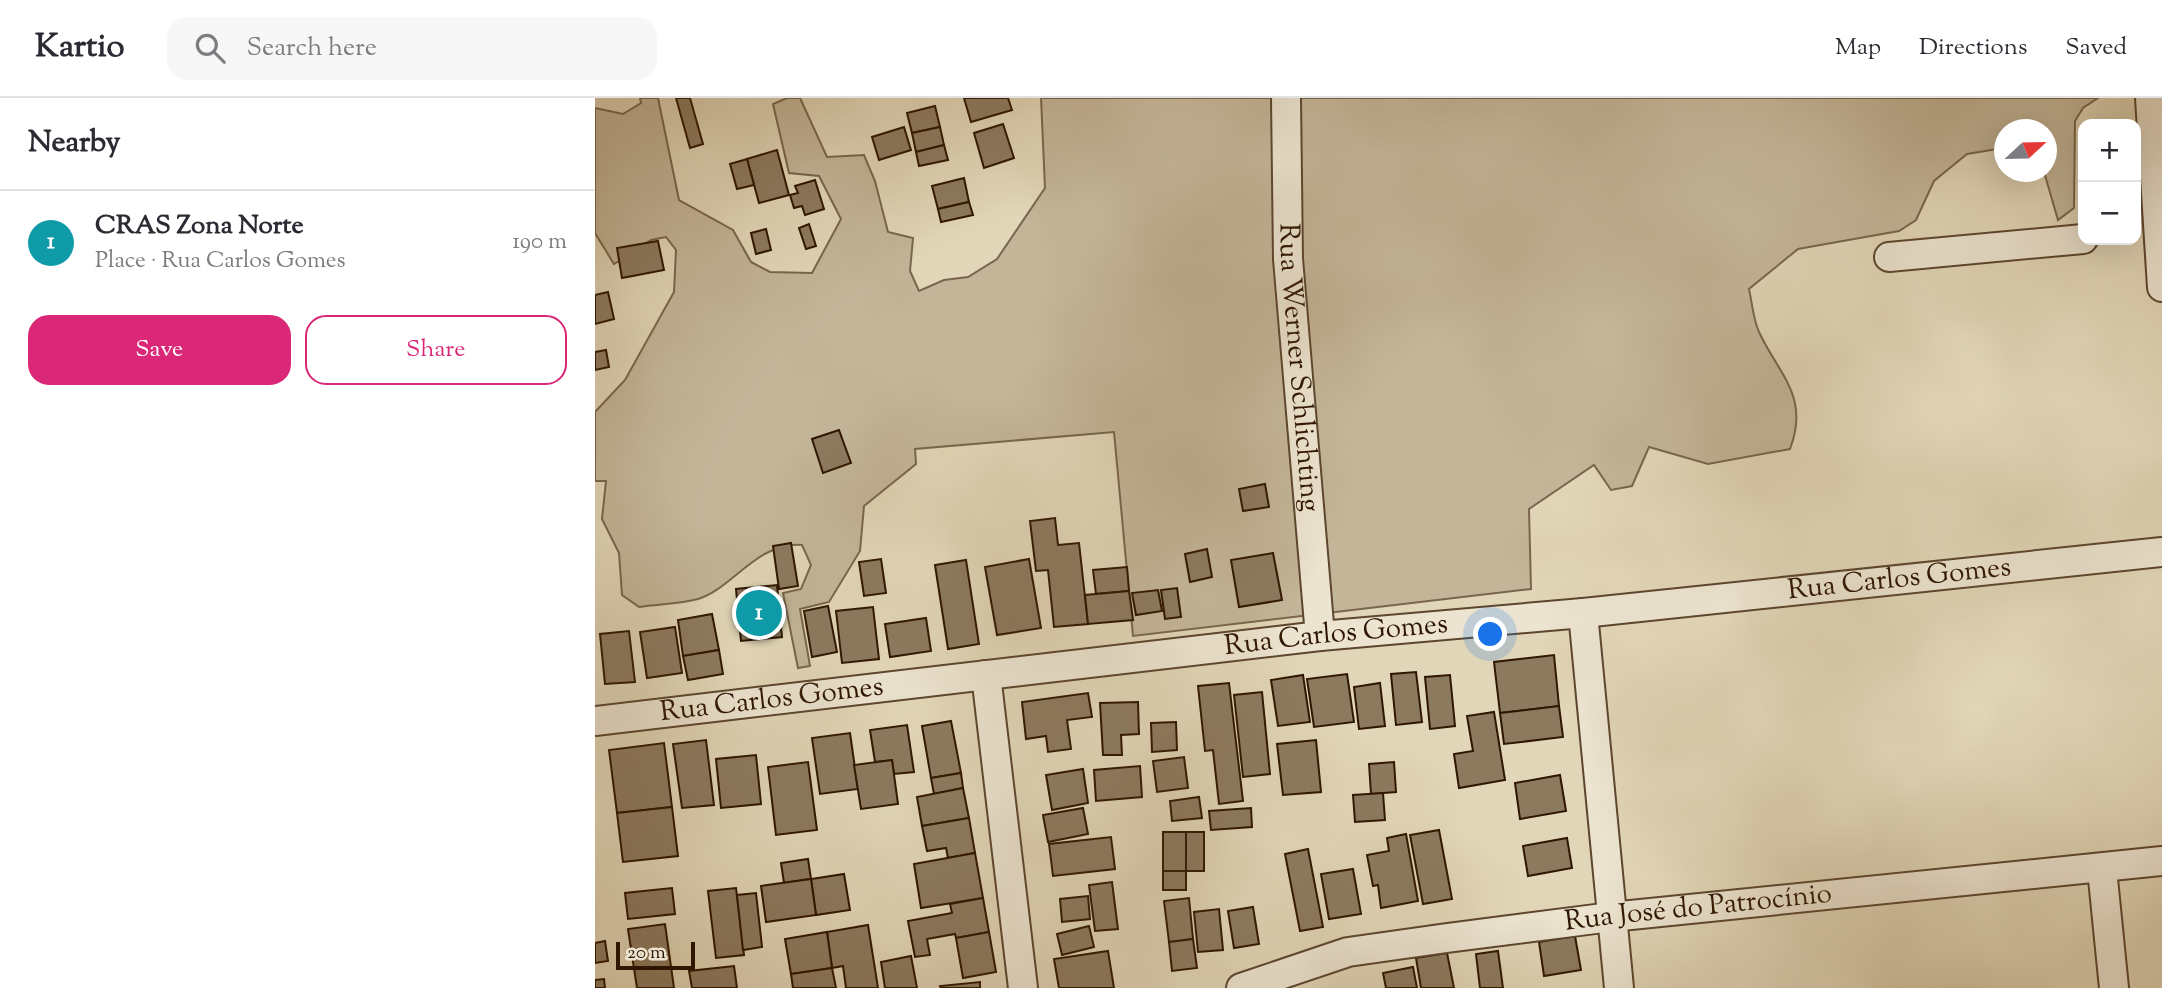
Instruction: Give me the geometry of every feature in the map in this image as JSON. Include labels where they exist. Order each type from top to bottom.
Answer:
[{"type":"street","name":"Rua Werner Schlichting","points":[[1286,98],[1288,259],[1320,636]]},
{"type":"street","points":[[2150,98],[2147,233],[2162,286]]},
{"type":"street","points":[[1889,257],[2078,239]]},
{"type":"street","name":"Rua Carlos Gomes","points":[[595,721],[1320,636],[1583,613],[2162,552]]},
{"type":"street","points":[[1583,613],[1619,988]]},
{"type":"street","points":[[986,675],[1023,988]]},
{"type":"street","name":"Rua José do Patrocínio","points":[[1241,988],[1347,952],[1611,917],[2162,861]]},
{"type":"street","points":[[2102,869],[2114,988]]},
{"type":"shaded area","points":[[640,98],[658,98],[679,200],[733,230],[751,262],[770,272],[812,273],[841,219],[819,176],[789,173],[773,104],[787,98],[800,98],[827,157],[864,155],[875,181],[888,232],[913,238],[910,271],[919,291],[944,280],[968,277],[997,259],[1045,188],[1041,98],[2098,98],[2083,108],[2075,121],[2074,208],[2058,220],[2047,182],[2057,182],[2057,119],[1994,119],[1994,150],[1967,154],[1934,181],[1916,220],[1899,231],[1798,249],[1749,289],[1759,332],[1790,387],[1794,400],[1795,431],[1790,449],[1708,464],[1649,447],[1632,486],[1611,490],[1594,465],[1529,509],[1531,589],[1133,636],[1114,432],[915,449],[916,464],[864,506],[860,551],[829,602],[800,609],[810,666],[798,668],[783,593],[801,589],[811,565],[802,545],[772,550],[710,594],[698,599],[639,607],[622,595],[619,553],[602,519],[606,481],[595,481],[595,412],[625,380],[674,292],[676,250],[666,237],[651,240],[614,264],[595,233],[595,108],[623,114],[641,103]]},
{"type":"building","points":[[676,98],[690,98],[703,144],[690,148]]},
{"type":"building","points":[[964,98],[1008,98],[1012,110],[971,122]]},
{"type":"building","points":[[935,106],[940,127],[912,133],[907,113]]},
{"type":"building","points":[[1003,124],[1014,158],[984,168],[974,133]]},
{"type":"building","points":[[904,127],[911,150],[879,160],[872,137]]},
{"type":"building","points":[[940,127],[944,145],[916,152],[912,133]]},
{"type":"building","points":[[944,145],[948,160],[919,166],[916,152]]},
{"type":"building","points":[[777,150],[789,195],[759,203],[747,159]]},
{"type":"building","points":[[747,159],[754,185],[737,189],[730,164]]},
{"type":"building","points":[[964,178],[969,202],[938,209],[932,186]]},
{"type":"building","points":[[815,180],[824,209],[805,215],[802,206],[794,208],[790,195],[798,193],[795,186]]},
{"type":"building","points":[[969,202],[973,215],[941,222],[938,209]]},
{"type":"building","points":[[809,224],[816,246],[806,249],[799,228]]},
{"type":"building","points":[[766,229],[771,250],[756,254],[751,233]]},
{"type":"building","points":[[658,241],[664,270],[622,278],[617,248]]},
{"type":"building","points":[[608,292],[614,319],[595,324],[595,295]]},
{"type":"building","points":[[606,350],[609,367],[595,370],[595,352]]},
{"type":"building","points":[[839,430],[851,463],[823,473],[812,439]]},
{"type":"building","points":[[1265,484],[1269,507],[1243,511],[1239,489]]},
{"type":"building","points":[[1055,518],[1058,545],[1079,543],[1088,624],[1054,627],[1048,570],[1036,571],[1030,521]]},
{"type":"building","points":[[791,543],[798,586],[779,589],[773,546]]},
{"type":"building","points":[[1207,549],[1212,577],[1190,582],[1185,554]]},
{"type":"building","points":[[1273,553],[1282,600],[1239,607],[1231,560]]},
{"type":"building","points":[[881,559],[886,593],[864,596],[859,562]]},
{"type":"building","points":[[1029,559],[1041,628],[997,635],[985,567]]},
{"type":"building","points":[[966,560],[979,644],[948,649],[935,565]]},
{"type":"building","points":[[1127,567],[1129,591],[1096,594],[1093,570]]},
{"type":"building","points":[[777,585],[782,637],[741,641],[736,589]]},
{"type":"building","points":[[1177,588],[1181,617],[1165,619],[1161,590]]},
{"type":"building","points":[[1158,590],[1162,611],[1136,615],[1132,593]]},
{"type":"building","points":[[1129,591],[1133,620],[1088,624],[1085,595]]},
{"type":"building","points":[[828,606],[837,652],[812,657],[804,611]]},
{"type":"building","points":[[873,607],[879,659],[842,663],[836,611]]},
{"type":"building","points":[[712,614],[719,650],[683,656],[678,620]]},
{"type":"building","points":[[926,618],[931,651],[890,657],[885,624]]},
{"type":"building","points":[[675,627],[682,673],[647,678],[640,632]]},
{"type":"building","points":[[629,631],[635,682],[605,684],[600,634]]},
{"type":"building","points":[[719,650],[723,674],[688,680],[683,656]]},
{"type":"building","points":[[1554,655],[1559,706],[1500,713],[1494,662]]},
{"type":"building","points":[[1416,672],[1422,722],[1396,725],[1391,674]]},
{"type":"building","points":[[1347,674],[1354,722],[1314,727],[1307,679]]},
{"type":"building","points":[[1303,675],[1310,722],[1278,726],[1271,680]]},
{"type":"building","points":[[1450,675],[1455,726],[1430,729],[1425,677]]},
{"type":"building","points":[[1229,683],[1243,801],[1219,804],[1213,750],[1205,751],[1198,686]]},
{"type":"building","points":[[1380,683],[1385,726],[1359,729],[1354,687]]},
{"type":"building","points":[[1262,692],[1270,774],[1243,777],[1234,695]]},
{"type":"building","points":[[1088,693],[1092,717],[1067,720],[1071,749],[1048,752],[1046,736],[1026,739],[1022,702]]},
{"type":"building","points":[[1138,702],[1139,734],[1121,735],[1122,755],[1103,755],[1100,703]]},
{"type":"building","points":[[1559,706],[1563,737],[1504,744],[1500,713]]},
{"type":"building","points":[[1494,712],[1505,780],[1459,788],[1454,754],[1473,751],[1467,716]]},
{"type":"building","points":[[951,721],[961,773],[931,778],[922,726]]},
{"type":"building","points":[[1176,722],[1177,750],[1152,752],[1151,723]]},
{"type":"building","points":[[907,725],[914,772],[894,774],[892,760],[875,762],[870,730]]},
{"type":"building","points":[[850,733],[858,789],[820,794],[812,738]]},
{"type":"building","points":[[706,740],[714,805],[682,808],[673,744]]},
{"type":"building","points":[[1316,740],[1321,792],[1283,795],[1277,744]]},
{"type":"building","points":[[664,743],[672,807],[617,813],[609,750]]},
{"type":"building","points":[[756,755],[761,804],[721,808],[716,759]]},
{"type":"building","points":[[1184,757],[1188,788],[1157,792],[1153,761]]},
{"type":"building","points":[[892,760],[898,804],[861,809],[854,765]]},
{"type":"building","points":[[808,762],[817,830],[776,835],[768,767]]},
{"type":"building","points":[[1394,762],[1396,792],[1371,794],[1369,764]]},
{"type":"building","points":[[1140,766],[1142,797],[1096,801],[1094,770]]},
{"type":"building","points":[[1083,769],[1088,803],[1052,810],[1046,775]]},
{"type":"building","points":[[961,773],[963,788],[934,794],[931,778]]},
{"type":"building","points":[[1560,775],[1566,811],[1520,819],[1515,783]]},
{"type":"building","points":[[963,788],[969,818],[922,826],[917,797]]},
{"type":"building","points":[[1383,793],[1385,820],[1355,822],[1353,795]]},
{"type":"building","points":[[1199,797],[1202,818],[1172,821],[1170,801]]},
{"type":"building","points":[[672,807],[678,856],[623,862],[617,813]]},
{"type":"building","points":[[1083,808],[1088,834],[1048,842],[1043,815]]},
{"type":"building","points":[[1251,808],[1252,827],[1211,830],[1209,811]]},
{"type":"building","points":[[969,818],[975,853],[948,858],[946,848],[927,851],[922,826]]},
{"type":"building","points":[[1439,830],[1452,899],[1423,904],[1410,835]]},
{"type":"building","points":[[1163,832],[1186,832],[1186,871],[1163,871]]},
{"type":"building","points":[[1186,832],[1204,832],[1204,871],[1186,871]]},
{"type":"building","points":[[1406,834],[1418,901],[1381,908],[1378,885],[1373,886],[1367,855],[1389,851],[1387,838]]},
{"type":"building","points":[[1111,837],[1115,869],[1053,876],[1049,844]]},
{"type":"building","points":[[1567,838],[1572,868],[1528,876],[1523,846]]},
{"type":"building","points":[[1308,849],[1323,927],[1300,931],[1285,854]]},
{"type":"building","points":[[975,853],[983,898],[921,908],[914,864]]},
{"type":"building","points":[[808,859],[811,879],[784,883],[781,863]]},
{"type":"building","points":[[1353,869],[1361,914],[1329,919],[1321,874]]},
{"type":"building","points":[[1163,871],[1186,871],[1186,890],[1163,890]]},
{"type":"building","points":[[844,874],[850,910],[816,915],[811,879]]},
{"type":"building","points":[[811,879],[816,915],[766,922],[761,886]]},
{"type":"building","points":[[1112,882],[1118,929],[1095,931],[1089,885]]},
{"type":"building","points":[[672,888],[675,914],[628,919],[625,893]]},
{"type":"building","points":[[736,888],[744,955],[716,958],[708,891]]},
{"type":"building","points":[[756,893],[762,947],[743,950],[737,895]]},
{"type":"building","points":[[1088,896],[1090,919],[1062,922],[1060,899]]},
{"type":"building","points":[[983,898],[989,932],[956,938],[955,934],[927,939],[930,955],[915,957],[908,921],[952,913],[950,904]]},
{"type":"building","points":[[1189,898],[1193,939],[1169,942],[1164,901]]},
{"type":"building","points":[[1253,907],[1259,944],[1234,948],[1228,911]]},
{"type":"building","points":[[1219,909],[1223,950],[1198,952],[1194,912]]},
{"type":"building","points":[[665,924],[674,988],[637,988],[628,929]]},
{"type":"building","points":[[868,925],[878,988],[846,988],[843,966],[832,968],[827,932]]},
{"type":"building","points":[[1089,926],[1094,947],[1062,955],[1057,934]]},
{"type":"building","points":[[827,932],[832,968],[791,974],[785,939]]},
{"type":"building","points":[[989,932],[996,972],[963,978],[956,938]]},
{"type":"building","points":[[1575,936],[1581,970],[1544,976],[1539,942]]},
{"type":"building","points":[[1193,939],[1197,968],[1172,971],[1169,942]]},
{"type":"building","points":[[605,941],[608,961],[595,963],[595,943]]},
{"type":"building","points":[[1108,951],[1114,988],[1059,988],[1054,959]]},
{"type":"building","points":[[1498,951],[1503,988],[1480,988],[1476,954]]},
{"type":"building","points":[[1447,953],[1454,988],[1421,988],[1416,958]]},
{"type":"building","points":[[911,956],[917,988],[885,988],[881,962]]},
{"type":"building","points":[[734,966],[737,988],[692,988],[689,971]]},
{"type":"building","points":[[1413,967],[1417,988],[1386,988],[1383,973]]},
{"type":"building","points":[[832,968],[836,988],[793,988],[791,974]]},
{"type":"building","points":[[604,979],[605,988],[595,988],[595,980]]},
{"type":"building","points":[[980,982],[980,988],[940,986]]},
{"type":"place","name":"CRAS Zona Norte","points":[[759,613]]}]
